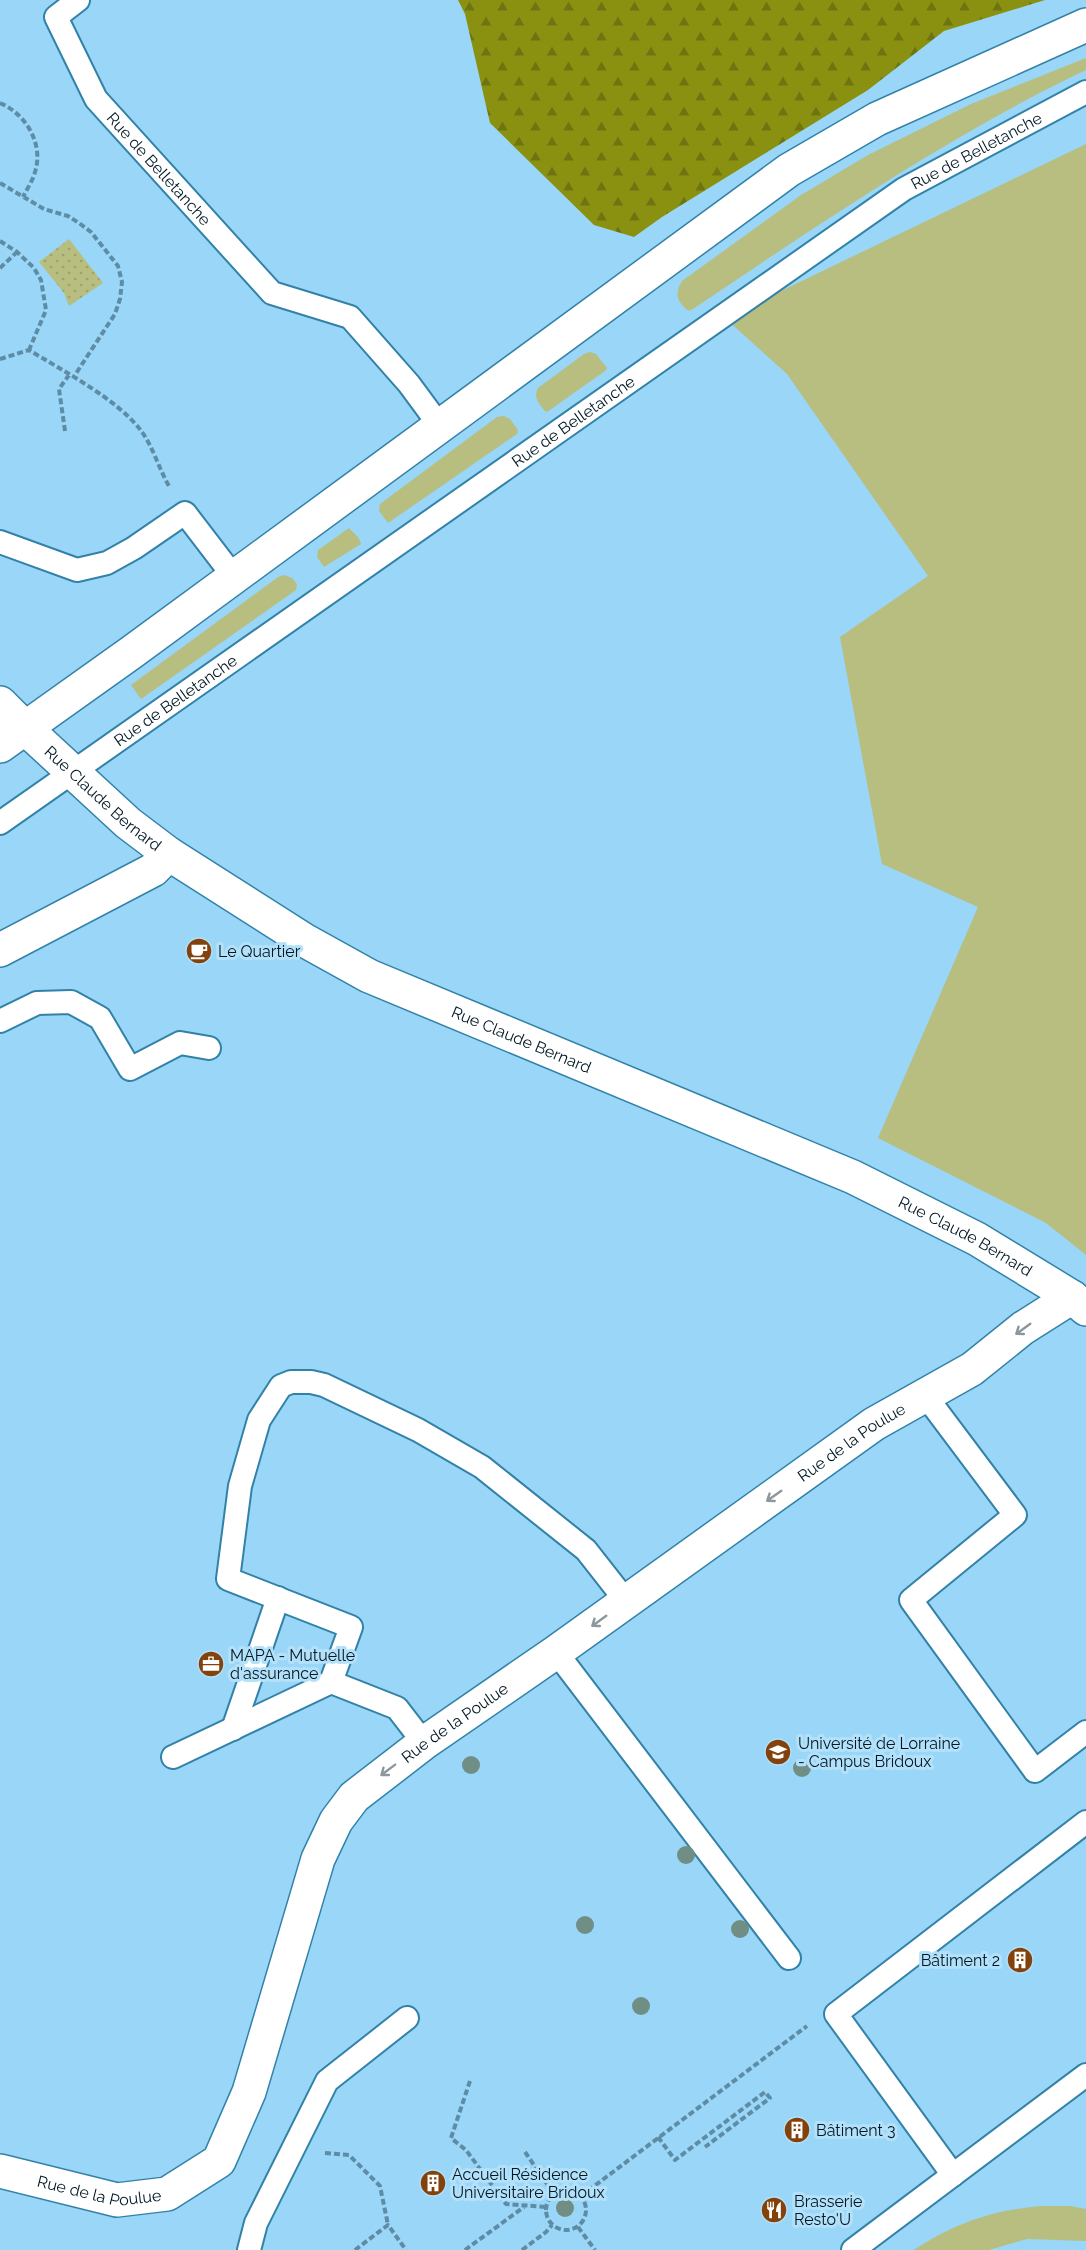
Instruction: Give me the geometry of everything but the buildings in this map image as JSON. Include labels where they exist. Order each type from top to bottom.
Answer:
[{"type":"street","points":[[13,737],[789,170],[877,119],[1086,25]]},
{"type":"street","name":"Rue Claude Bernard","points":[[0,704],[13,737],[73,771],[128,823],[169,854],[294,934],[369,976],[853,1177],[977,1239],[1079,1303]]},
{"type":"street","points":[[0,950],[153,870],[169,854]]},
{"type":"street","name":"Rue de la Poulue","points":[[0,2171],[117,2200],[167,2194],[219,2161],[249,2092],[318,1859],[336,1821],[354,1797],[424,1743],[556,1652],[874,1424],[972,1369],[1023,1328],[1079,1303]]},
{"type":"lane","name":"Rue de Belletanche","points":[[78,0],[56,17],[96,99],[272,293],[350,317],[409,384],[440,426]]},
{"type":"lane","name":"Rue de Belletanche","points":[[0,824],[904,189],[1086,92]]},
{"type":"lane","points":[[0,542],[77,570],[107,563],[134,549],[185,513],[234,577]]},
{"type":"lane","points":[[0,1021],[38,1003],[71,1002],[100,1017],[130,1069],[180,1043],[209,1048]]},
{"type":"lane","points":[[173,1757],[331,1683],[351,1627],[228,1579],[240,1486],[259,1419],[281,1386],[291,1382],[324,1385],[418,1430],[482,1467],[586,1550],[626,1601]]},
{"type":"lane","points":[[926,1395],[1015,1515],[911,1600],[1035,1771],[1086,1732]]},
{"type":"lane","points":[[233,1729],[278,1598]]},
{"type":"lane","points":[[556,1652],[789,1958]]},
{"type":"lane","points":[[331,1683],[397,1708],[424,1743]]},
{"type":"lane","points":[[953,2175],[836,2014],[1086,1822]]},
{"type":"lane","points":[[249,2250],[256,2223],[327,2081],[407,2018]]},
{"type":"lane","points":[[853,2250],[1086,2075]]},
{"type":"path","points":[[0,103],[19,116],[31,129],[36,140],[38,158],[35,172],[23,197]]},
{"type":"path","points":[[0,183],[44,209],[68,216],[79,223],[91,232],[118,266],[122,282],[115,314],[71,376],[59,389],[65,431]]},
{"type":"path","points":[[0,242],[17,252],[34,268],[41,280],[46,310],[29,350]]},
{"type":"path","points":[[0,268],[17,252]]},
{"type":"path","points":[[0,359],[29,350],[120,410],[141,431],[153,450],[158,467],[185,513]]},
{"type":"path","points":[[581,2196],[803,2027],[836,2014]]},
{"type":"path","points":[[470,2081],[452,2138],[466,2150],[506,2204],[546,2207]]},
{"type":"path","points":[[658,2137],[675,2160],[765,2091],[770,2098],[705,2146]]},
{"type":"path","points":[[298,2138],[325,2152],[349,2155],[380,2187],[388,2225],[406,2250]]},
{"type":"path","points":[[525,2152],[554,2194]]},
{"type":"path","points":[[570,2190],[581,2196],[586,2208],[586,2216],[578,2227],[565,2230],[552,2224],[546,2213],[546,2207],[554,2194],[570,2190]]},
{"type":"path","points":[[465,2250],[524,2206]]},
{"type":"path","points":[[522,2250],[546,2232],[552,2224]]},
{"type":"path","points":[[355,2250],[388,2225]]},
{"type":"path","points":[[578,2227],[595,2250]]},
{"type":"green space","points":[[458,0],[1045,0],[944,31],[868,90],[662,217],[634,237],[594,225],[490,123],[465,14]]},
{"type":"green space","points":[[1086,58],[1086,70],[1034,96],[934,152],[837,213],[693,309],[689,311],[679,301],[678,290],[682,281],[801,195],[868,155],[971,104]]},
{"type":"green space","points":[[1086,144],[1086,1255],[1046,1223],[878,1138],[978,907],[882,864],[840,637],[928,576],[787,374],[725,318]]},
{"type":"green space","points":[[69,239],[103,283],[69,306],[64,293],[39,262]]},
{"type":"green space","points":[[590,352],[596,354],[607,368],[605,371],[547,412],[545,411],[536,398],[538,388]]},
{"type":"green space","points":[[504,416],[510,419],[518,430],[517,434],[388,523],[379,511],[380,504],[497,417]]},
{"type":"green space","points":[[349,528],[361,544],[324,567],[317,557],[318,550]]},
{"type":"green space","points":[[284,575],[292,578],[297,584],[296,590],[141,699],[131,685],[278,577]]},
{"type":"green space","points":[[1042,2206],[1070,2206],[1086,2209],[1086,2241],[1027,2239],[989,2250],[914,2250],[944,2232],[975,2219]]},
{"type":"place","name":"Le Quartier","points":[[199,951]]},
{"type":"place","name":"MAPA - Mutuelle d'assurance","points":[[211,1664]]},
{"type":"place","name":"Université de Lorraine - Campus Bridoux","points":[[778,1752]]},
{"type":"place","name":"Bâtiment 2","points":[[1020,1960]]},
{"type":"place","name":"Bâtiment 3","points":[[797,2130]]},
{"type":"place","name":"Accueil Résidence Universitaire Bridoux","points":[[433,2183]]},
{"type":"place","name":"Brasserie Resto'U","points":[[774,2210]]}]
